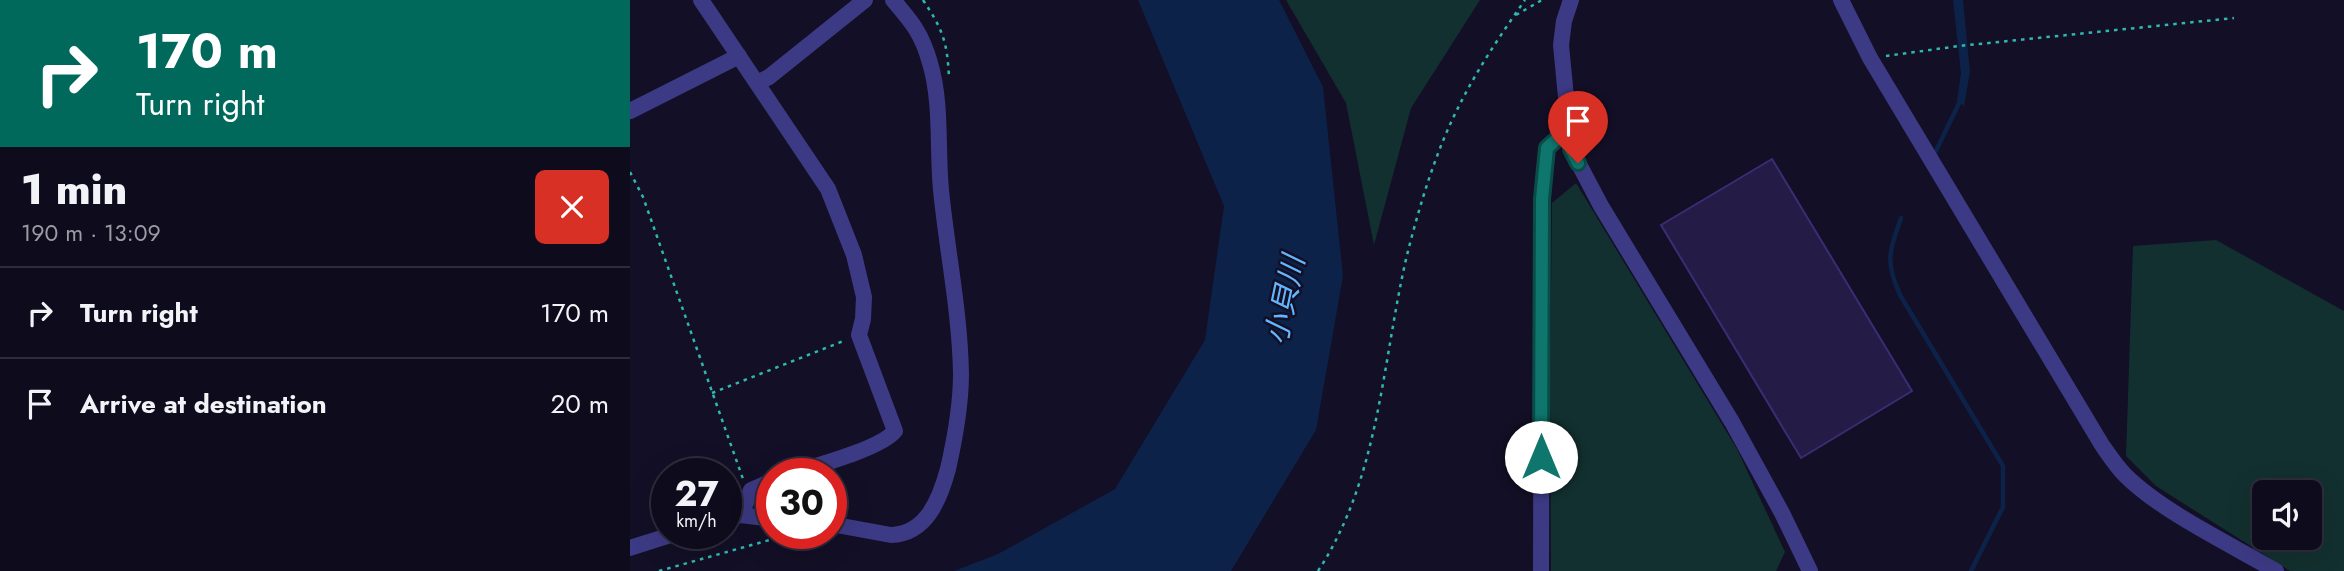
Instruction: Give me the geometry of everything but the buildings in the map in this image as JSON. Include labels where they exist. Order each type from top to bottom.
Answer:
[{"type":"street","points":[[701,0],[828,189],[854,255],[863,297],[863,319],[859,335],[895,431],[890,437],[836,458]]},
{"type":"street","points":[[757,83],[769,77],[865,0]]},
{"type":"street","points":[[847,527],[900,535],[925,519],[942,492],[957,421],[961,373],[941,189],[935,88],[920,33],[893,0]]},
{"type":"street","points":[[1571,0],[1564,21],[1561,45],[1571,149],[1584,176],[1732,422],[1810,571]]},
{"type":"street","points":[[1841,0],[1870,58],[2102,445],[2123,473],[2173,511],[2276,571]]},
{"type":"street","points":[[630,111],[739,56]]},
{"type":"street","points":[[1541,571],[1542,199],[1547,148],[1568,129]]},
{"type":"street","points":[[742,504],[751,490],[756,488]]},
{"type":"street","points":[[630,548],[651,541]]},
{"type":"path","points":[[1318,571],[1344,521],[1366,464],[1408,254],[1438,153],[1460,103],[1525,0]]},
{"type":"path","points":[[1513,17],[1542,0]]},
{"type":"path","points":[[1870,58],[1972,44],[2234,18]]},
{"type":"path","points":[[630,173],[643,197],[744,484],[751,490]]},
{"type":"path","points":[[712,393],[859,335]]},
{"type":"green space","points":[[1286,0],[1480,0],[1411,108],[1374,245],[1346,103]]},
{"type":"green space","points":[[1576,183],[1737,449],[1785,552],[1776,571],[1551,571],[1552,203]]},
{"type":"green space","points":[[2216,240],[2344,311],[2344,571],[2290,571],[2257,550],[2322,550],[2322,480],[2252,480],[2252,547],[2156,486],[2126,456],[2133,246]]},
{"type":"water","name":"小貝川","points":[[1138,0],[1279,0],[1323,87],[1343,276],[1316,430],[1231,571],[954,571],[998,554],[1115,489],[1205,340],[1224,206]]},
{"type":"water","points":[[1953,0],[1963,0],[1970,72],[1964,106],[1957,100],[1961,73]]},
{"type":"waterway","points":[[1934,155],[1962,97]]},
{"type":"waterway","points":[[1901,218],[1890,257],[1892,274],[1900,295],[2003,466],[2003,507],[1971,571]]},
{"type":"route","points":[[1541,457],[1542,199],[1547,148],[1568,129],[1571,149],[1578,163]]}]
